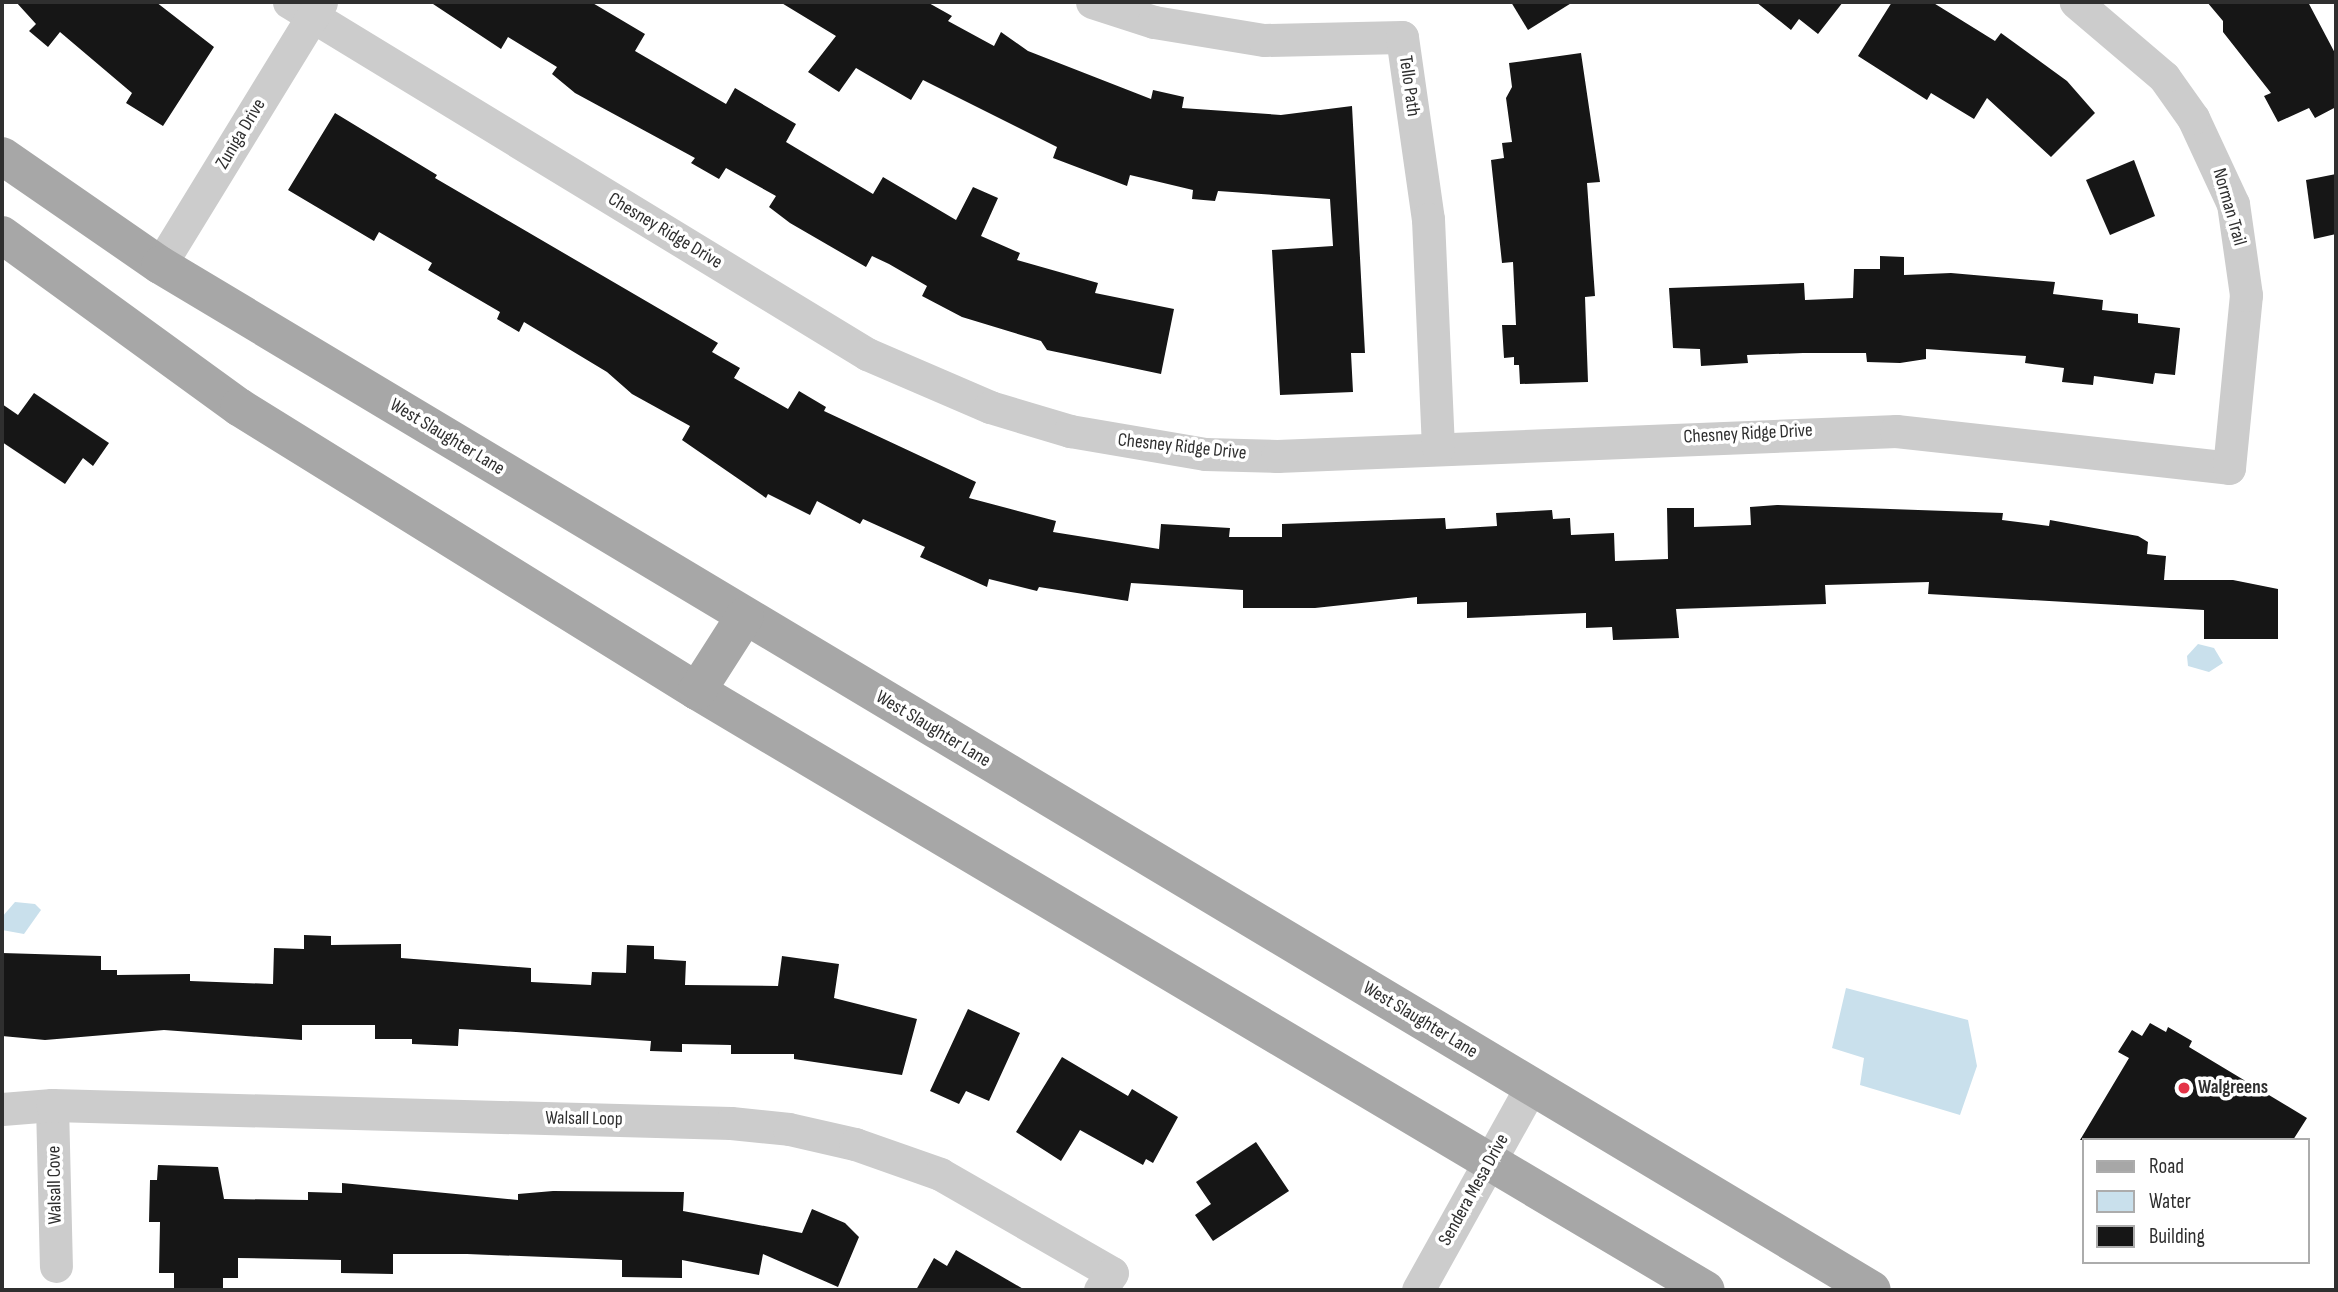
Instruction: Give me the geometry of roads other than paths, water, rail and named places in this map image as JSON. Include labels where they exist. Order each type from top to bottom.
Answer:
[{"type":"main road","name":"West Slaughter Lane","points":[[2,156],[160,265],[1530,1089],[1872,1290]]},
{"type":"main road","points":[[2,236],[239,407],[697,691],[1706,1290]]},
{"type":"main road","points":[[697,691],[745,616]]},
{"type":"street","name":"Tello Path","points":[[1092,2],[1154,22],[1264,40],[1402,37],[1428,219],[1438,448]]},
{"type":"street","name":"Norman Trail","points":[[2076,2],[2164,77],[2217,162],[2233,204],[2246,295],[2229,468]]},
{"type":"street","name":"Chesney Ridge Drive","points":[[307,7],[867,354],[990,407],[1111,440],[1205,454],[1896,431],[2229,468]]},
{"type":"street","name":"Zuniga Drive","points":[[160,265],[307,7]]},
{"type":"street","name":"Sendera Mesa Drive","points":[[1418,1290],[1530,1089]]},
{"type":"street","name":"Walsall Loop","points":[[2,1109],[52,1105],[732,1122],[789,1129],[855,1143],[940,1174],[1112,1273],[1100,1290]]},
{"type":"street","name":"Walsall Cove","points":[[52,1105],[56,1266]]},
{"type":"water","points":[[2198,644],[2214,648],[2223,663],[2209,672],[2188,666],[2187,656]]},
{"type":"water","points":[[15,902],[35,904],[41,910],[24,934],[2,930],[2,917]]},
{"type":"water","points":[[1846,988],[1968,1020],[1977,1066],[1960,1115],[1860,1085],[1864,1058],[1832,1048]]},
{"type":"place","name":"Walgreens","points":[[2184,1088]]}]
